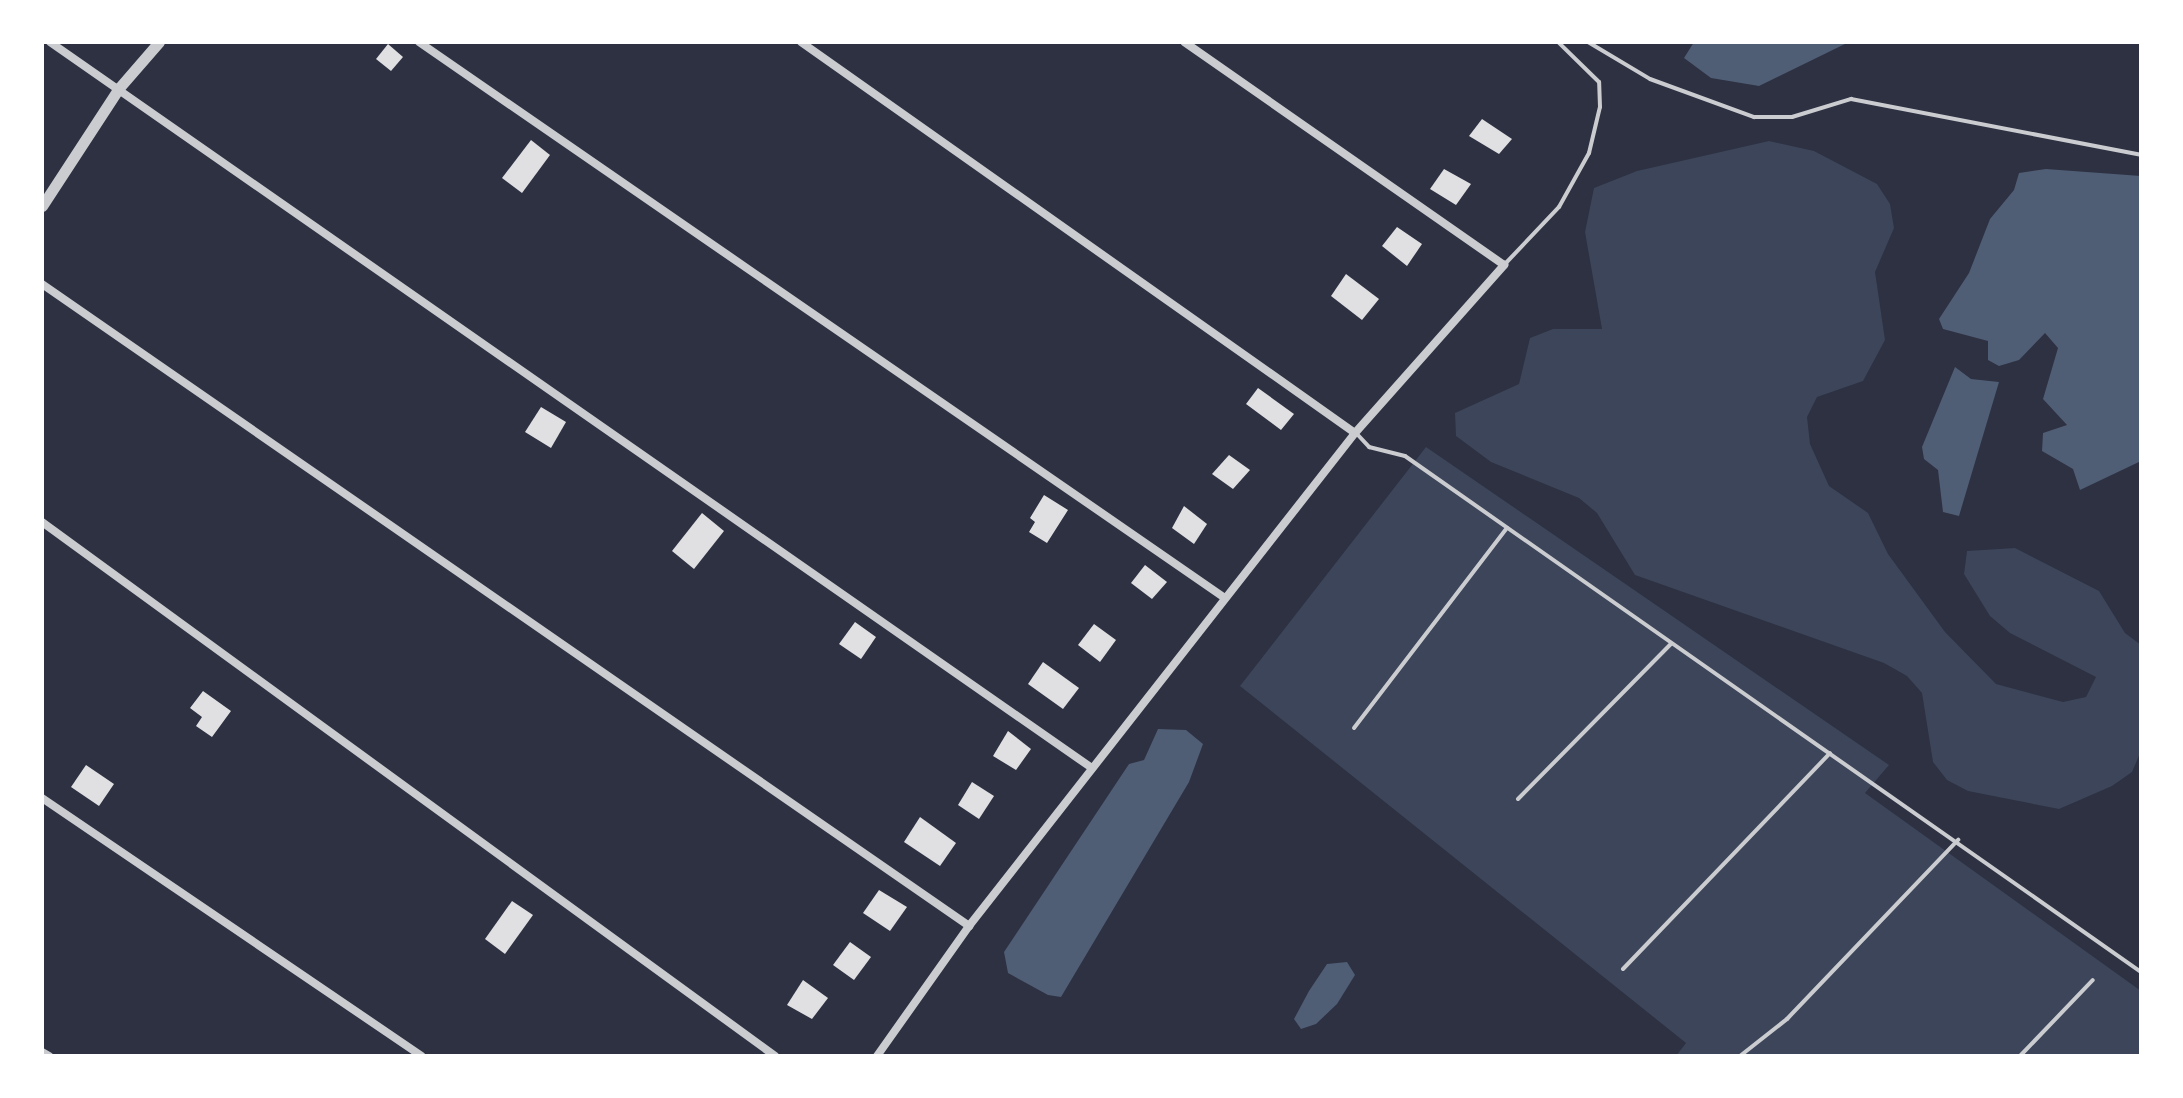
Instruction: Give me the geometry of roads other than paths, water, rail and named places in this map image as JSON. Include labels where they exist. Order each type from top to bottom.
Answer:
[{"type":"street","points":[[50,42],[1092,768]]},
{"type":"street","points":[[42,206],[119,88],[159,42]]},
{"type":"street","points":[[419,42],[1225,598]]},
{"type":"street","points":[[801,42],[1355,433]]},
{"type":"street","points":[[877,1056],[969,926],[1355,433],[1504,265],[1184,42]]},
{"type":"street","points":[[42,284],[969,926]]},
{"type":"street","points":[[42,522],[775,1056]]},
{"type":"street","points":[[42,798],[422,1056]]},
{"type":"street","points":[[42,1052],[49,1056]]},
{"type":"lane","points":[[1504,265],[1559,207],[1589,153],[1597,122],[1599,82],[1558,42]]},
{"type":"lane","points":[[1588,42],[1650,79],[1754,117],[1792,117],[1851,99],[2141,155]]},
{"type":"lane","points":[[1355,433],[1369,447],[1405,456],[1671,644],[1958,840],[2141,972]]},
{"type":"lane","points":[[1354,728],[1507,528]]},
{"type":"lane","points":[[1518,799],[1671,644]]},
{"type":"lane","points":[[1623,969],[1830,753]]},
{"type":"lane","points":[[1740,1056],[1787,1019],[1958,840]]},
{"type":"lane","points":[[2020,1056],[2093,980]]}]
